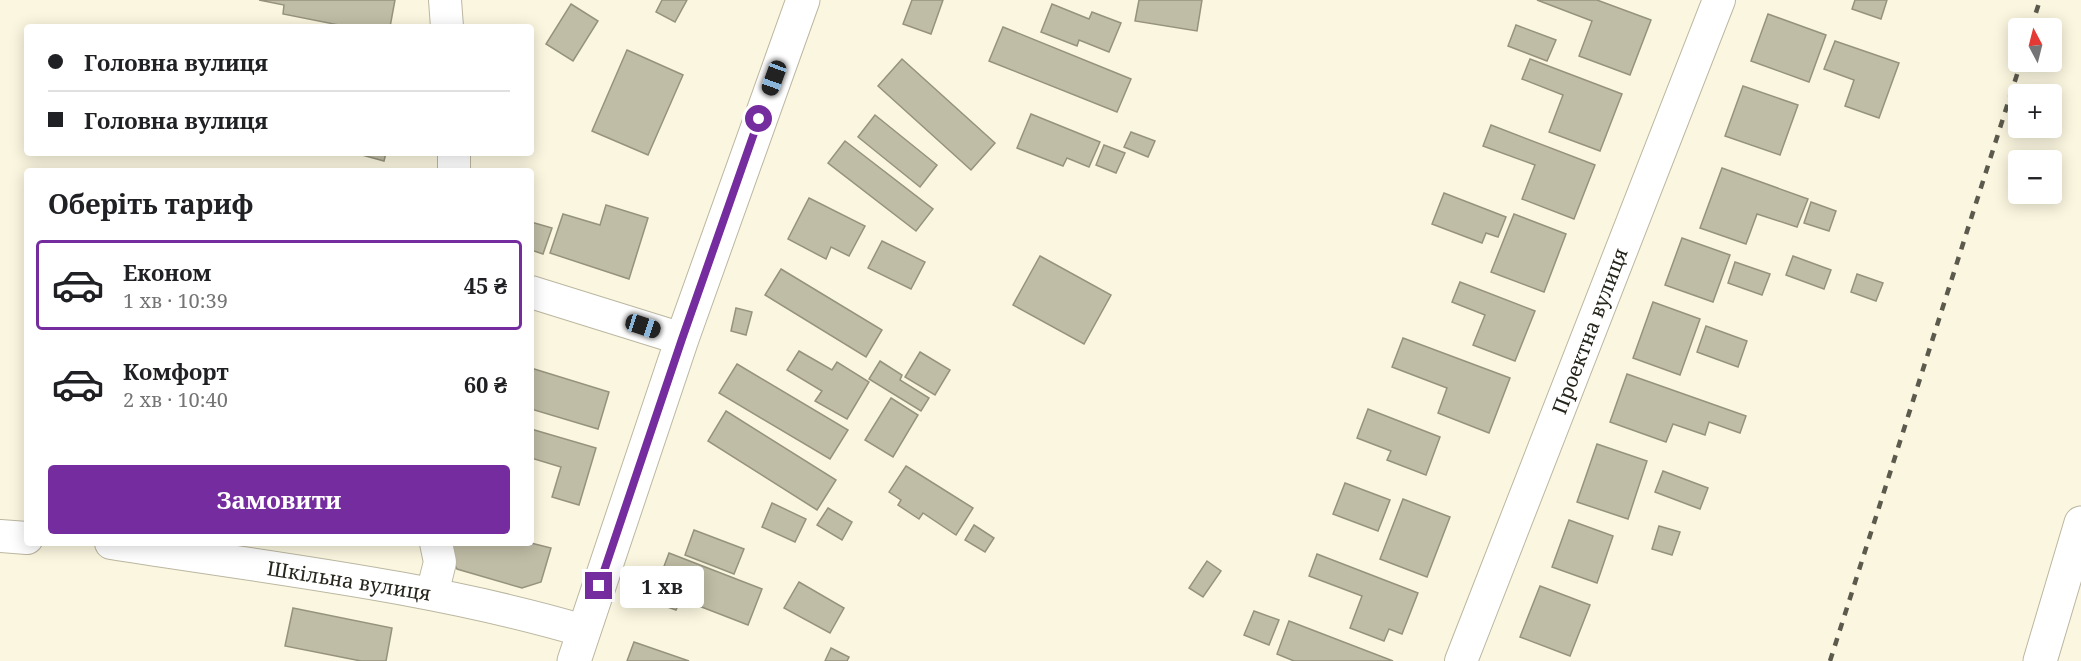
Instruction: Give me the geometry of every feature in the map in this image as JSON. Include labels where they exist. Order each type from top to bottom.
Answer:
[{"type":"main road","points":[[579,646],[682,339],[803,0]]},
{"type":"main road","points":[[2040,661],[2081,523]]},
{"type":"street","points":[[445,0],[447,24]]},
{"type":"street","name":"Проектна вулиця","points":[[1461,661],[1719,0]]},
{"type":"street","points":[[534,293],[682,339]]},
{"type":"street","points":[[0,536],[24,537]]},
{"type":"street","name":"Шкільна вулиця","points":[[130,546],[432,594],[549,621],[579,646]]},
{"type":"street","points":[[432,594],[440,562],[437,546]]},
{"type":"building","points":[[259,0],[395,0],[391,24],[334,24],[283,14],[284,5]]},
{"type":"building","points":[[662,0],[687,0],[675,22],[656,12]]},
{"type":"building","points":[[912,0],[943,0],[931,34],[903,24]]},
{"type":"building","points":[[1139,0],[1202,0],[1197,31],[1135,21]]},
{"type":"building","points":[[1537,0],[1597,0],[1651,20],[1630,75],[1579,56],[1592,21]]},
{"type":"building","points":[[1855,0],[1887,0],[1881,19],[1852,9]]},
{"type":"building","points":[[571,4],[598,21],[573,61],[546,44]]},
{"type":"building","points":[[1052,4],[1089,19],[1092,12],[1121,23],[1109,52],[1079,40],[1077,46],[1041,32]]},
{"type":"building","points":[[1768,14],[1826,35],[1809,82],[1751,61]]},
{"type":"building","points":[[1516,25],[1556,40],[1547,61],[1508,46]]},
{"type":"building","points":[[1003,27],[1131,79],[1117,112],[989,61]]},
{"type":"building","points":[[1835,41],[1899,63],[1879,118],[1845,106],[1854,80],[1824,69]]},
{"type":"building","points":[[627,50],[683,75],[648,155],[592,131]]},
{"type":"building","points":[[902,59],[995,143],[971,170],[878,86]]},
{"type":"building","points":[[1530,59],[1622,94],[1600,151],[1549,132],[1563,95],[1522,79]]},
{"type":"building","points":[[1743,86],[1798,105],[1780,155],[1725,136]]},
{"type":"building","points":[[1031,114],[1100,142],[1089,167],[1067,158],[1063,166],[1017,148]]},
{"type":"building","points":[[875,115],[937,165],[920,187],[858,137]]},
{"type":"building","points":[[1491,125],[1595,165],[1574,219],[1522,199],[1535,165],[1483,146]]},
{"type":"building","points":[[1131,132],[1155,141],[1148,157],[1124,147]]},
{"type":"building","points":[[845,141],[933,209],[916,231],[828,163]]},
{"type":"building","points":[[1104,145],[1125,153],[1116,173],[1096,165]]},
{"type":"building","points":[[366,156],[385,156],[384,161]]},
{"type":"building","points":[[1722,168],[1808,199],[1797,227],[1757,214],[1746,244],[1700,228]]},
{"type":"building","points":[[1444,193],[1506,217],[1498,237],[1486,233],[1482,243],[1432,224]]},
{"type":"building","points":[[809,198],[865,226],[849,256],[831,247],[826,259],[788,239]]},
{"type":"building","points":[[1811,202],[1836,211],[1829,231],[1804,223]]},
{"type":"building","points":[[606,205],[648,218],[629,279],[550,253],[563,214],[600,225]]},
{"type":"building","points":[[1514,214],[1566,234],[1544,292],[1491,272]]},
{"type":"building","points":[[534,223],[552,228],[543,254],[534,251]]},
{"type":"building","points":[[1682,238],[1730,255],[1713,302],[1665,285]]},
{"type":"building","points":[[882,241],[925,262],[911,289],[868,268]]},
{"type":"building","points":[[1040,256],[1111,295],[1084,344],[1013,305]]},
{"type":"building","points":[[1793,256],[1831,270],[1824,289],[1786,275]]},
{"type":"building","points":[[1735,262],[1770,274],[1762,295],[1728,283]]},
{"type":"building","points":[[781,269],[882,330],[866,357],[765,295]]},
{"type":"building","points":[[1857,274],[1883,283],[1876,301],[1851,292]]},
{"type":"building","points":[[1460,282],[1535,311],[1515,361],[1473,345],[1485,315],[1452,302]]},
{"type":"building","points":[[1653,302],[1700,319],[1680,375],[1633,358]]},
{"type":"building","points":[[736,308],[752,312],[746,335],[731,331]]},
{"type":"building","points":[[1706,326],[1747,341],[1738,367],[1697,352]]},
{"type":"building","points":[[1403,338],[1510,378],[1489,433],[1438,413],[1447,388],[1392,367]]},
{"type":"building","points":[[799,351],[832,370],[837,362],[869,382],[847,419],[815,401],[822,391],[787,370]]},
{"type":"building","points":[[920,352],[950,370],[935,395],[905,377]]},
{"type":"building","points":[[880,361],[902,375],[900,380],[929,398],[921,411],[869,379]]},
{"type":"building","points":[[737,364],[848,430],[830,459],[719,393]]},
{"type":"building","points":[[534,369],[609,392],[598,429],[534,410]]},
{"type":"building","points":[[1627,374],[1746,416],[1740,433],[1709,422],[1705,435],[1673,424],[1666,442],[1610,422]]},
{"type":"building","points":[[891,398],[918,415],[893,457],[865,440]]},
{"type":"building","points":[[1368,409],[1440,437],[1426,475],[1387,460],[1391,451],[1357,438]]},
{"type":"building","points":[[726,411],[836,480],[817,510],[708,441]]},
{"type":"building","points":[[534,430],[596,448],[579,505],[552,497],[561,467],[534,459]]},
{"type":"building","points":[[1597,444],[1647,461],[1628,519],[1577,502]]},
{"type":"building","points":[[906,466],[973,508],[956,535],[923,513],[919,519],[898,505],[901,500],[889,492]]},
{"type":"building","points":[[1663,471],[1708,488],[1700,509],[1655,492]]},
{"type":"building","points":[[1345,483],[1390,500],[1378,531],[1333,514]]},
{"type":"building","points":[[1403,499],[1450,517],[1427,577],[1380,559]]},
{"type":"building","points":[[772,503],[806,519],[795,542],[762,527]]},
{"type":"building","points":[[828,508],[852,522],[842,540],[817,525]]},
{"type":"building","points":[[1569,520],[1613,536],[1597,583],[1552,567]]},
{"type":"building","points":[[974,525],[994,538],[985,552],[965,540]]},
{"type":"building","points":[[1659,526],[1680,532],[1672,555],[1652,549]]},
{"type":"building","points":[[694,530],[744,549],[734,574],[685,555]]},
{"type":"building","points":[[534,544],[551,548],[541,582],[522,588],[457,569],[450,555],[453,546],[534,546]]},
{"type":"building","points":[[669,553],[762,589],[748,625],[681,599],[676,610],[651,601]]},
{"type":"building","points":[[1317,554],[1418,593],[1402,634],[1389,629],[1384,641],[1350,628],[1362,596],[1309,576]]},
{"type":"building","points":[[1207,561],[1221,571],[1203,597],[1189,588]]},
{"type":"building","points":[[799,582],[844,608],[830,633],[784,608]]},
{"type":"building","points":[[1540,586],[1590,605],[1570,656],[1520,637]]},
{"type":"building","points":[[293,608],[392,628],[386,661],[361,661],[285,646]]},
{"type":"building","points":[[1254,611],[1279,620],[1269,645],[1244,635]]},
{"type":"building","points":[[1289,621],[1393,661],[1294,661],[1277,654]]},
{"type":"building","points":[[634,642],[689,661],[627,661]]},
{"type":"building","points":[[831,648],[849,657],[847,661],[825,661]]},
{"type":"railway","points":[[2034,18],[2040,0]]},
{"type":"railway","points":[[1830,661],[2018,72]]},
{"type":"route","points":[[599,586],[759,119]]}]
